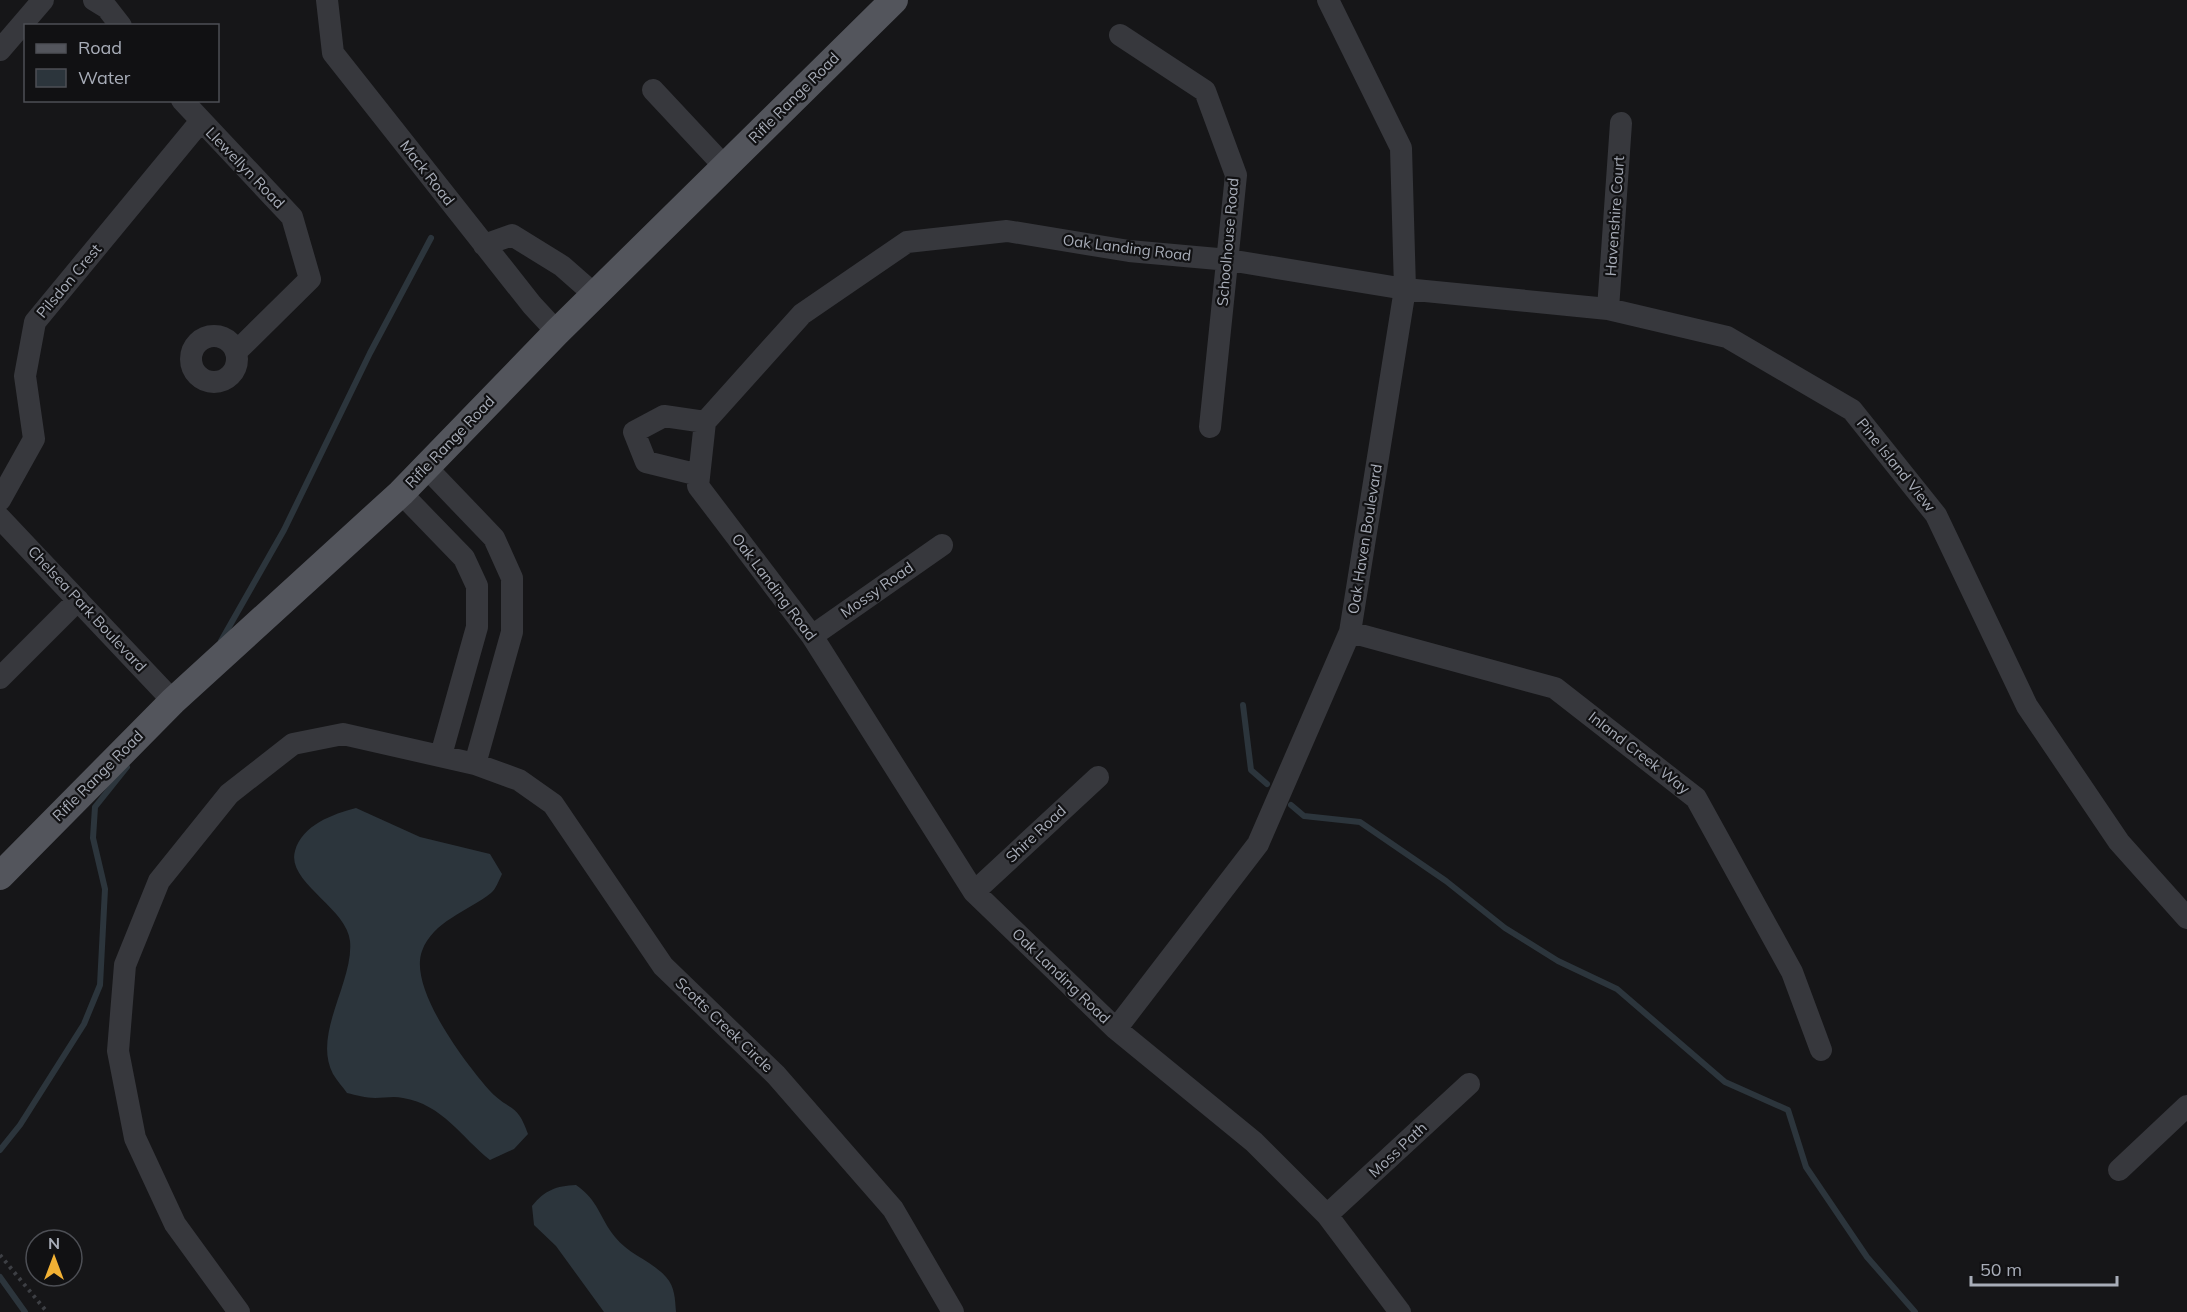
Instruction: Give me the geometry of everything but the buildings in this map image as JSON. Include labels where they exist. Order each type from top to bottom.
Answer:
[{"type":"main road","name":"Rifle Range Road","points":[[0,876],[173,701],[401,493],[557,332],[894,0]]},
{"type":"street","points":[[0,50],[43,0]]},
{"type":"street","points":[[94,0],[107,8],[119,24]]},
{"type":"street","name":"Mack Road","points":[[327,0],[333,53],[532,305],[557,332]]},
{"type":"street","name":"Oak Haven Boulevard","points":[[1116,1029],[1258,844],[1350,632],[1405,290],[1401,148],[1328,0]]},
{"type":"street","name":"Schoolhouse Road","points":[[1120,35],[1205,91],[1236,175],[1210,427]]},
{"type":"street","points":[[653,90],[724,167]]},
{"type":"street","name":"Llewellyn Road","points":[[184,102],[200,122],[292,217],[310,279],[236,352]]},
{"type":"street","name":"Pilsdon Crest","points":[[0,500],[34,440],[26,376],[35,322],[200,122]]},
{"type":"street","name":"Havenshire Court","points":[[1608,309],[1621,123]]},
{"type":"street","name":"Oak Landing Road","points":[[1400,1312],[1327,1215],[1254,1142],[1116,1029],[974,892],[812,636],[698,486],[705,422],[802,314],[907,242],[1007,231],[1129,251],[1229,260],[1405,290]]},
{"type":"street","points":[[484,245],[512,235],[562,266],[595,295]]},
{"type":"street","name":"Pine Island View","points":[[1405,290],[1608,309],[1727,337],[1852,410],[1936,515],[2027,706],[2119,842],[2187,918]]},
{"type":"street","points":[[699,475],[646,462],[634,432],[664,416],[705,422]]},
{"type":"street","points":[[425,466],[494,538],[512,578],[512,632],[475,764]]},
{"type":"street","points":[[401,493],[464,558],[477,586],[477,627],[441,755]]},
{"type":"street","name":"Chelsea Park Boulevard","points":[[0,518],[173,701]]},
{"type":"street","name":"Mossy Road","points":[[812,636],[942,545]]},
{"type":"street","points":[[0,678],[78,600]]},
{"type":"street","name":"Inland Creek Way","points":[[1350,632],[1555,688],[1696,798],[1792,972],[1821,1050]]},
{"type":"street","name":"Scotts Creek Circle","points":[[239,1312],[175,1224],[135,1138],[118,1052],[125,965],[159,881],[229,794],[293,744],[343,734],[475,764],[519,780],[553,804],[663,966],[776,1075],[893,1209],[953,1312]]},
{"type":"street","name":"Shire Road","points":[[974,892],[1098,777]]},
{"type":"street","name":"Moss Path","points":[[1327,1215],[1469,1084]]},
{"type":"street","points":[[2119,1170],[2187,1106]]},
{"type":"path","points":[[0,1255],[47,1312]]},
{"type":"water","points":[[356,808],[420,837],[490,854],[502,874],[491,893],[442,924],[434,932],[422,951],[420,967],[423,985],[431,1004],[454,1045],[490,1091],[516,1112],[528,1134],[514,1149],[490,1160],[451,1123],[429,1107],[403,1098],[372,1098],[347,1093],[333,1074],[328,1058],[327,1042],[350,957],[350,941],[339,917],[299,874],[295,862],[295,851],[304,834],[319,822]]},
{"type":"water","points":[[576,1185],[590,1197],[620,1243],[666,1277],[673,1289],[676,1312],[604,1312],[556,1246],[534,1225],[532,1206],[542,1196],[563,1186]]},
{"type":"waterway","points":[[221,641],[284,530],[370,353],[431,238]]},
{"type":"waterway","points":[[1243,705],[1251,770],[1267,784]]},
{"type":"waterway","points":[[0,1150],[20,1125],[84,1024],[100,985],[105,889],[93,838],[95,807],[127,767]]},
{"type":"waterway","points":[[1291,805],[1304,816],[1360,822],[1446,881],[1505,928],[1558,961],[1617,989],[1725,1082],[1788,1110],[1806,1167],[1867,1257],[1915,1312]]},
{"type":"waterway","points":[[0,1277],[25,1312]]}]
